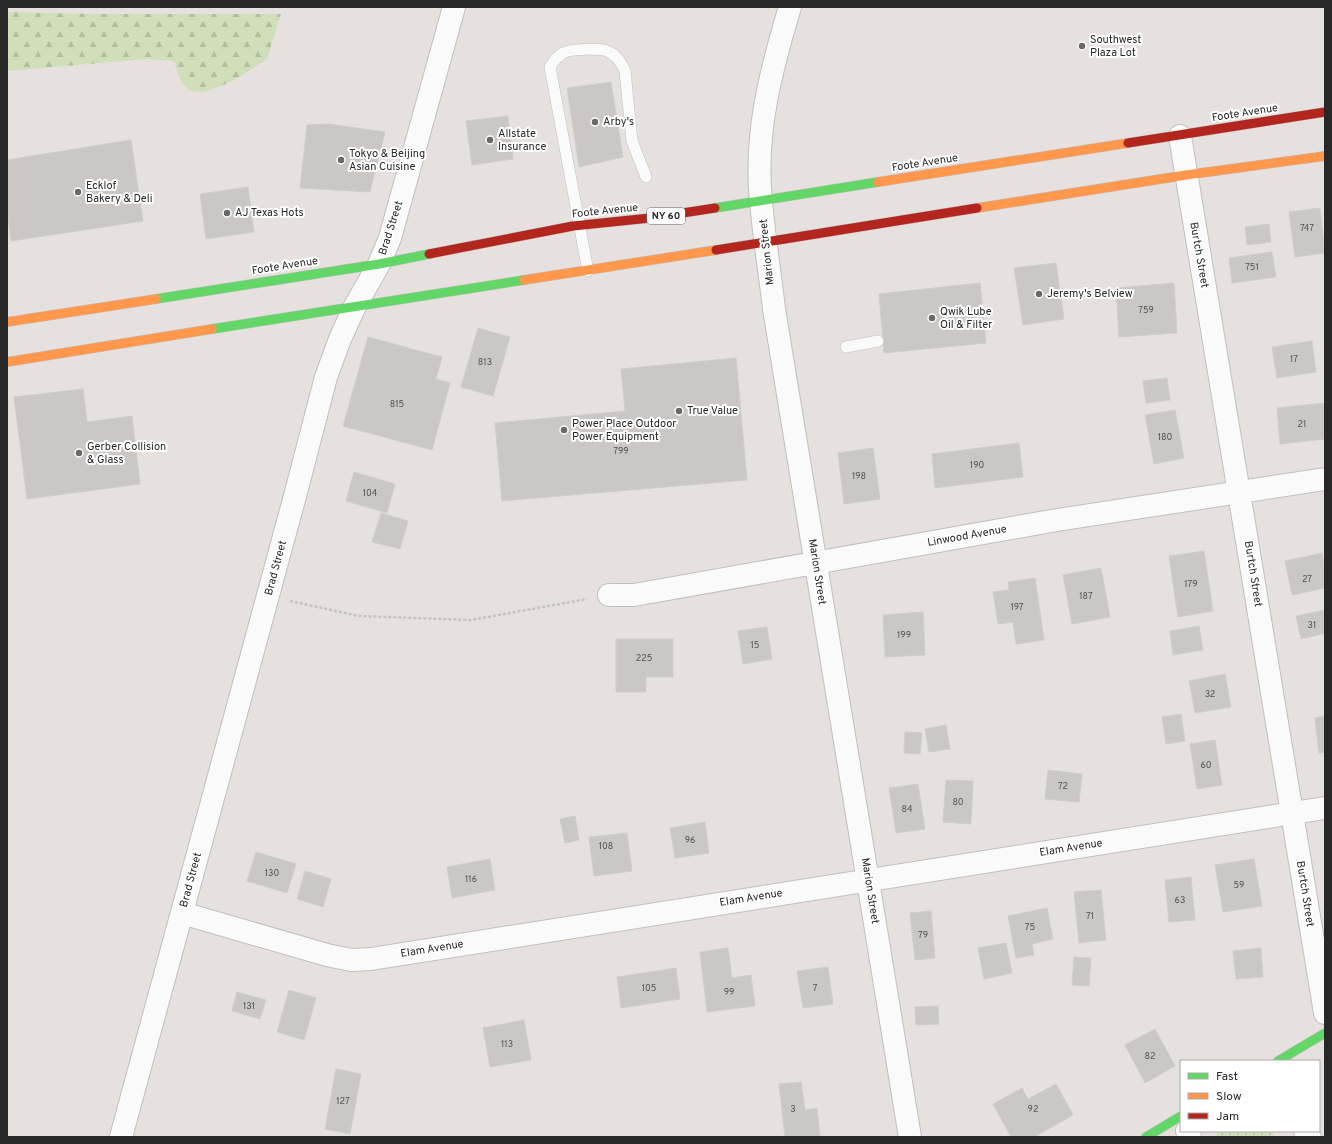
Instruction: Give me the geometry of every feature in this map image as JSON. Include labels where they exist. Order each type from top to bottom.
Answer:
[{"type":"main road","name":"Foote Avenue","points":[[7,322],[380,264],[579,225],[650,218],[1180,136],[1325,112]]},
{"type":"main road","points":[[7,362],[1186,175],[1325,156]]},
{"type":"main road","points":[[1280,1060],[1325,1033]]},
{"type":"main road","points":[[1146,1137],[1180,1122]]},
{"type":"street","name":"Brad Street","points":[[120,1137],[268,596],[326,377],[340,338],[354,308],[380,264],[394,225],[454,7]]},
{"type":"street","name":"Marion Street","points":[[790,7],[775,57],[765,103],[761,133],[761,201],[774,309],[910,1137]]},
{"type":"street","name":"Burtch Street","points":[[1180,136],[1325,1013]]},
{"type":"street","name":"Linwood Avenue","points":[[609,595],[634,595],[1049,522],[1325,479]]},
{"type":"street","name":"Elam Avenue","points":[[182,913],[327,955],[350,960],[364,960],[868,879],[1325,808]]},
{"type":"lane","points":[[588,271],[550,67],[556,58],[564,52],[606,50],[622,63],[625,71],[632,141],[646,177]]},
{"type":"lane","points":[[846,347],[878,341]]},
{"type":"path","points":[[268,596],[359,616],[471,620],[609,595]]},
{"type":"green space","points":[[7,12],[90,14],[281,14],[267,59],[228,83],[205,91],[195,91],[187,88],[182,82],[174,61],[146,59],[7,71]]},
{"type":"green space","points":[[1215,1132],[1272,1132],[1275,1137],[1218,1137]]},
{"type":"building","name":"Arby's","points":[[611,82],[623,157],[579,167],[567,88]]},
{"type":"building","name":"Allstate Insurance","points":[[508,116],[513,159],[472,165],[466,121]]},
{"type":"building","name":"Tokyo & Beijing Asian Cuisine","points":[[328,124],[385,132],[370,192],[300,188],[307,125]]},
{"type":"building","points":[[131,140],[143,221],[11,241],[7,210],[7,160]]},
{"type":"building","name":"AJ Texas Hots","points":[[248,187],[254,232],[206,239],[200,194]]},
{"type":"building","points":[[1320,208],[1325,253],[1295,257],[1289,212]]},
{"type":"building","points":[[1269,224],[1271,242],[1247,245],[1245,227]]},
{"type":"building","points":[[1272,252],[1276,277],[1232,283],[1229,258]]},
{"type":"building","name":"Jeremy's Belview","points":[[1056,263],[1064,319],[1023,325],[1014,268]]},
{"type":"building","name":"Qwik Lube Oil & Filter","points":[[980,283],[986,343],[884,353],[879,294]]},
{"type":"building","points":[[1174,283],[1177,333],[1119,337],[1116,288]]},
{"type":"building","points":[[478,328],[510,337],[493,396],[461,387]]},
{"type":"building","points":[[368,337],[442,357],[436,379],[450,383],[432,450],[343,426]]},
{"type":"building","points":[[1312,341],[1316,372],[1277,378],[1272,347]]},
{"type":"building","points":[[736,358],[747,480],[502,501],[495,423],[625,411],[621,369]]},
{"type":"building","points":[[1167,378],[1170,400],[1146,403],[1143,381]]},
{"type":"building","name":"Gerber Collision & Glass","points":[[83,389],[87,422],[132,416],[140,484],[27,499],[14,397]]},
{"type":"building","points":[[1325,403],[1325,439],[1280,444],[1277,408]]},
{"type":"building","points":[[1175,410],[1184,458],[1154,464],[1145,415]]},
{"type":"building","points":[[1019,443],[1023,477],[935,488],[932,454]]},
{"type":"building","points":[[873,448],[880,499],[844,504],[838,453]]},
{"type":"building","points":[[354,472],[395,484],[387,513],[346,501]]},
{"type":"building","points":[[381,513],[408,521],[400,549],[372,542]]},
{"type":"building","points":[[1204,551],[1213,611],[1178,617],[1169,556]]},
{"type":"building","points":[[1322,553],[1325,570],[1325,588],[1292,595],[1285,561]]},
{"type":"building","points":[[1101,568],[1110,617],[1072,624],[1063,575]]},
{"type":"building","points":[[1035,578],[1044,640],[1016,644],[1013,622],[998,624],[993,592],[1009,590],[1008,582]]},
{"type":"building","points":[[1325,610],[1325,633],[1301,639],[1296,616]]},
{"type":"building","points":[[923,612],[925,655],[885,657],[883,615]]},
{"type":"building","points":[[1199,626],[1203,650],[1173,655],[1170,631]]},
{"type":"building","points":[[767,627],[772,659],[743,664],[738,631]]},
{"type":"building","points":[[616,639],[673,639],[673,677],[646,677],[646,692],[616,692]]},
{"type":"building","points":[[1225,674],[1231,707],[1195,713],[1189,681]]},
{"type":"building","points":[[1181,714],[1185,741],[1166,744],[1162,717]]},
{"type":"building","points":[[1325,716],[1325,752],[1319,753],[1315,718]]},
{"type":"building","points":[[946,725],[950,749],[929,752],[925,729]]},
{"type":"building","points":[[905,732],[922,733],[920,754],[904,753]]},
{"type":"building","points":[[1215,740],[1222,785],[1197,789],[1190,744]]},
{"type":"building","points":[[1048,770],[1082,774],[1079,802],[1045,799]]},
{"type":"building","points":[[946,780],[973,781],[971,824],[943,822]]},
{"type":"building","points":[[918,784],[925,829],[896,833],[889,788]]},
{"type":"building","points":[[575,816],[579,840],[565,843],[560,819]]},
{"type":"building","points":[[705,822],[709,853],[675,858],[670,828]]},
{"type":"building","points":[[627,833],[632,871],[594,876],[589,837]]},
{"type":"building","points":[[256,852],[296,864],[287,893],[247,881]]},
{"type":"building","points":[[490,859],[495,890],[452,898],[447,867]]},
{"type":"building","points":[[1254,859],[1262,906],[1223,912],[1215,865]]},
{"type":"building","points":[[305,871],[331,879],[323,907],[297,899]]},
{"type":"building","points":[[1191,877],[1195,920],[1169,922],[1165,880]]},
{"type":"building","points":[[1101,890],[1106,940],[1079,943],[1074,892]]},
{"type":"building","points":[[1047,908],[1053,939],[1032,944],[1034,955],[1016,958],[1008,916]]},
{"type":"building","points":[[931,911],[935,958],[915,960],[910,913]]},
{"type":"building","points":[[1006,943],[1012,973],[984,979],[978,948]]},
{"type":"building","points":[[728,948],[732,978],[751,975],[755,1006],[707,1012],[700,952]]},
{"type":"building","points":[[1261,948],[1263,977],[1236,979],[1233,951]]},
{"type":"building","points":[[1074,957],[1091,958],[1089,986],[1072,985]]},
{"type":"building","points":[[828,967],[833,1004],[803,1008],[797,971]]},
{"type":"building","points":[[676,968],[680,999],[621,1008],[617,977]]},
{"type":"building","points":[[289,990],[316,998],[304,1040],[277,1032]]},
{"type":"building","points":[[237,992],[266,1000],[260,1019],[232,1011]]},
{"type":"building","points":[[938,1006],[939,1024],[916,1025],[915,1007]]},
{"type":"building","points":[[524,1020],[531,1060],[490,1067],[483,1028]]},
{"type":"building","points":[[1155,1029],[1175,1066],[1145,1083],[1125,1045]]},
{"type":"building","points":[[336,1069],[361,1074],[350,1134],[325,1129]]},
{"type":"building","points":[[801,1082],[805,1110],[817,1108],[820,1137],[785,1137],[779,1084]]},
{"type":"building","points":[[1056,1084],[1073,1115],[1034,1137],[1011,1137],[993,1104],[1022,1088],[1028,1099]]},
{"type":"traffic: fast","points":[[715,208],[878,182]]},
{"type":"traffic: fast","points":[[156,299],[379,264],[429,254]]},
{"type":"traffic: fast","points":[[212,329],[524,280]]},
{"type":"traffic: fast","points":[[1280,1060],[1325,1033]]},
{"type":"traffic: fast","points":[[1146,1137],[1180,1117]]},
{"type":"traffic: slow","points":[[878,182],[1128,143]]},
{"type":"traffic: slow","points":[[977,208],[1186,175],[1325,156]]},
{"type":"traffic: slow","points":[[524,280],[716,250]]},
{"type":"traffic: slow","points":[[7,322],[156,299]]},
{"type":"traffic: slow","points":[[7,362],[212,329]]},
{"type":"traffic: jam","points":[[1128,143],[1325,112]]},
{"type":"traffic: jam","points":[[429,254],[573,226],[650,218],[715,208]]},
{"type":"traffic: jam","points":[[716,250],[977,208]]},
{"type":"place","name":"Southwest Plaza Lot","points":[[1082,46]]},
{"type":"place","name":"Arby's","points":[[595,122]]},
{"type":"place","name":"Allstate Insurance","points":[[490,140]]},
{"type":"place","name":"Tokyo & Beijing Asian Cuisine","points":[[341,160]]},
{"type":"place","name":"Ecklof Bakery & Deli","points":[[78,192]]},
{"type":"place","name":"AJ Texas Hots","points":[[227,213]]},
{"type":"place","name":"Jeremy's Belview","points":[[1039,294]]},
{"type":"place","name":"Qwik Lube Oil & Filter","points":[[932,318]]},
{"type":"place","name":"True Value","points":[[679,411]]},
{"type":"place","name":"Power Place Outdoor Power Equipment","points":[[564,430]]},
{"type":"place","name":"Gerber Collision & Glass","points":[[79,453]]}]
